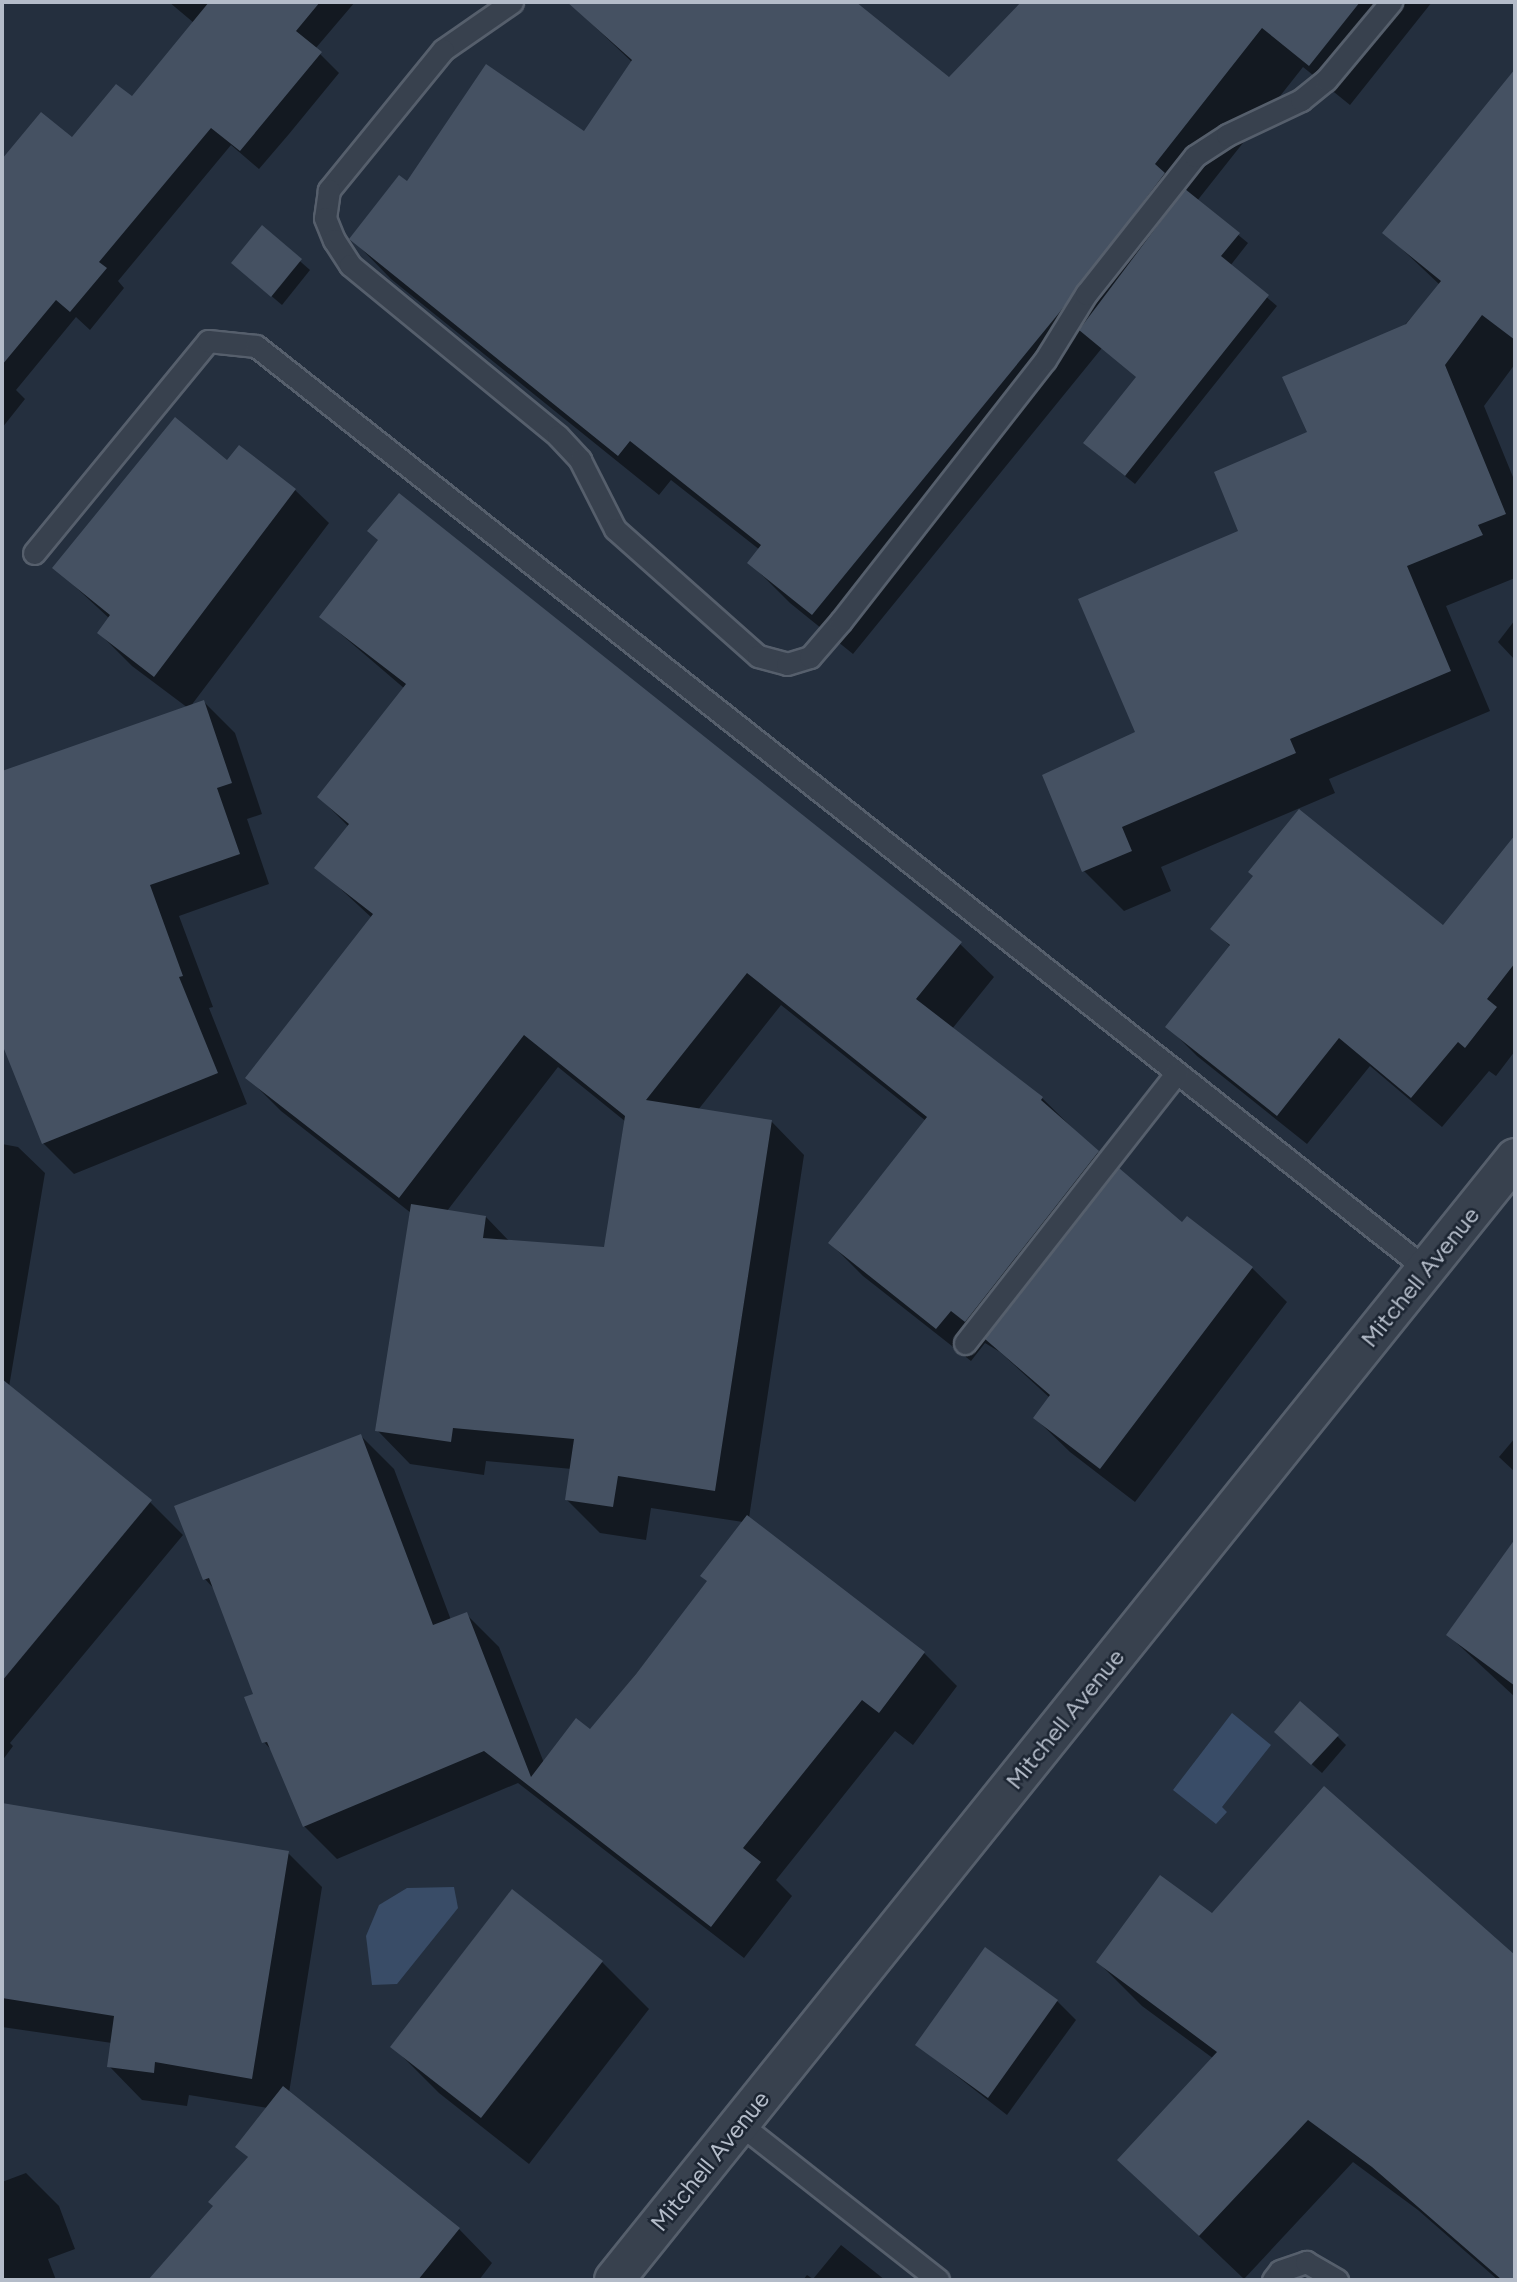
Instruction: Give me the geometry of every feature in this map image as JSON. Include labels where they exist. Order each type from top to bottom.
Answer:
[{"type":"street","name":"Mitchell Avenue","points":[[614,2280],[1515,1158]]},
{"type":"lane","points":[[512,2],[443,50],[329,190],[325,218],[334,240],[351,265],[558,436],[580,460],[615,529],[758,656],[787,664],[810,657],[841,621],[1045,360],[1086,294],[1195,156],[1227,135],[1301,100],[1326,80],[1391,2]]},
{"type":"lane","points":[[34,553],[208,341],[256,346],[1426,1269]]},
{"type":"lane","points":[[965,1343],[1177,1073]]},
{"type":"lane","points":[[740,2124],[938,2280]]},
{"type":"lane","points":[[1273,2280],[1280,2271],[1306,2262],[1337,2280]]},
{"type":"water","points":[[1232,1713],[1271,1745],[1222,1807],[1227,1812],[1216,1824],[1173,1790]]},
{"type":"water","points":[[454,1887],[458,1908],[397,1984],[372,1985],[366,1936],[379,1905],[407,1888]]},
{"type":"building","points":[[209,2],[320,2],[296,31],[322,52],[240,151],[211,128],[99,262],[107,268],[70,312],[56,300],[2,365],[2,159],[41,112],[72,137],[116,84],[132,96]]},
{"type":"building","points":[[567,2],[856,2],[949,77],[1021,2],[1360,2],[1309,66],[1262,28],[1155,164],[1165,173],[1059,313],[812,615],[747,563],[761,545],[630,441],[618,456],[349,239],[399,175],[407,181],[486,64],[584,131],[632,60]]},
{"type":"building","points":[[1515,69],[1515,340],[1482,315],[1445,365],[1506,514],[1478,525],[1483,535],[1407,566],[1451,671],[1290,739],[1296,753],[1122,827],[1132,851],[1082,872],[1042,775],[1135,732],[1078,599],[1238,531],[1214,472],[1307,432],[1282,377],[1406,324],[1441,281],[1382,233]]},
{"type":"building","points":[[1185,189],[1240,233],[1221,256],[1269,295],[1125,476],[1083,443],[1136,377],[1079,330]]},
{"type":"building","points":[[262,225],[302,259],[271,297],[231,263]]},
{"type":"building","points":[[175,417],[227,460],[239,445],[296,489],[154,677],[97,633],[110,615],[52,568]]},
{"type":"building","points":[[399,493],[962,942],[916,999],[1043,1097],[1041,1100],[1099,1151],[965,1322],[951,1311],[936,1329],[828,1243],[927,1117],[747,973],[646,1100],[772,1120],[715,1491],[618,1476],[613,1507],[565,1500],[574,1439],[453,1428],[451,1442],[375,1431],[411,1204],[486,1216],[483,1238],[604,1247],[625,1116],[524,1035],[399,1198],[245,1078],[373,914],[314,868],[349,824],[317,797],[406,684],[319,617],[378,540],[367,531]]},
{"type":"building","points":[[204,700],[232,783],[217,788],[240,854],[150,885],[183,976],[179,977],[218,1073],[42,1144],[2,1044],[2,771]]},
{"type":"building","points":[[1299,809],[1443,925],[1515,835],[1515,963],[1487,999],[1497,1007],[1465,1048],[1458,1042],[1411,1098],[1339,1038],[1277,1116],[1165,1027],[1230,945],[1210,929],[1253,876],[1248,872]]},
{"type":"building","points":[[1119,1168],[1182,1222],[1187,1216],[1253,1267],[1100,1469],[1033,1418],[1050,1395],[985,1339]]},
{"type":"building","points":[[2,1379],[152,1500],[2,1681]]},
{"type":"building","points":[[361,1434],[433,1625],[467,1612],[531,1777],[576,1718],[590,1729],[636,1674],[707,1581],[700,1576],[747,1515],[925,1652],[879,1713],[862,1700],[743,1848],[761,1862],[711,1927],[484,1751],[303,1827],[267,1742],[262,1743],[244,1697],[253,1694],[209,1578],[203,1580],[174,1506]]},
{"type":"building","points":[[1515,1539],[1515,1686],[1446,1635]]},
{"type":"building","points":[[1300,1701],[1339,1735],[1311,1765],[1274,1732]]},
{"type":"building","points":[[1324,1786],[1515,1955],[1515,2280],[1502,2280],[1372,2167],[1308,2120],[1199,2236],[1117,2160],[1217,2052],[1096,1962],[1160,1875],[1212,1913]]},
{"type":"building","points":[[2,1803],[289,1851],[252,2079],[155,2062],[154,2073],[107,2067],[114,2016],[2,1998]]},
{"type":"building","points":[[512,1889],[603,1961],[481,2118],[390,2047]]},
{"type":"building","points":[[985,1947],[1058,2000],[988,2098],[915,2045]]},
{"type":"building","points":[[283,2086],[460,2228],[418,2280],[148,2280],[213,2206],[208,2202],[248,2157],[235,2147]]}]
